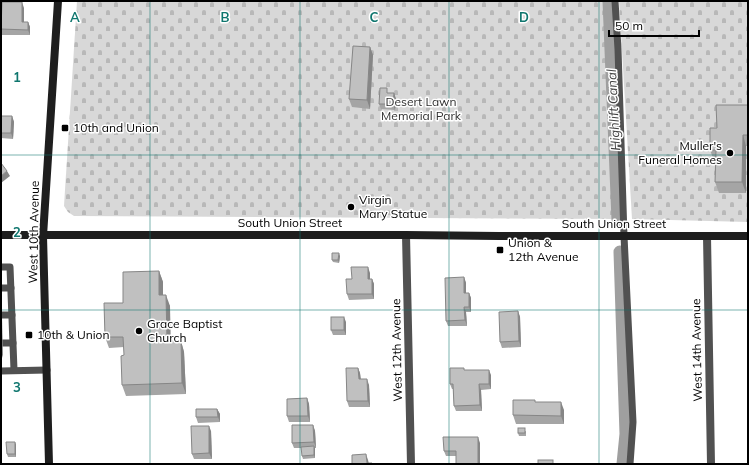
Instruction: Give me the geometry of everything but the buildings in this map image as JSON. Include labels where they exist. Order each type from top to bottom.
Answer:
[{"type":"main road","name":"West 10th Avenue","points":[[49,464],[43,236],[58,1]]},
{"type":"main road","name":"South Union Street","points":[[1,235],[406,234],[748,236]]},
{"type":"street","name":"West 12th Avenue","points":[[406,234],[411,464]]},
{"type":"street","name":"West 14th Avenue","points":[[707,236],[711,464]]},
{"type":"lane","points":[[615,1],[633,422],[630,464]]},
{"type":"lane","points":[[1,267],[10,267],[14,370]]},
{"type":"lane","points":[[1,288],[10,288]]},
{"type":"lane","points":[[1,315],[12,315]]},
{"type":"lane","points":[[1,343],[13,343]]},
{"type":"lane","points":[[1,370],[46,370]]},
{"type":"green space","name":"Desert Lawn Memorial Park","points":[[77,1],[610,1],[619,219],[74,216],[68,212],[64,206]]},
{"type":"green space","points":[[619,1],[748,1],[748,222],[632,219]]},
{"type":"waterway","name":"Highlift Canal","points":[[609,1],[618,220]]},
{"type":"waterway","name":"Highlift Canal","points":[[620,252],[626,434],[623,464]]},
{"type":"place","name":"10th and Union","points":[[65,128]]},
{"type":"place","name":"Muller's Funeral Homes","points":[[730,153]]},
{"type":"place","name":"Virgin Mary Statue","points":[[351,207]]},
{"type":"place","name":"Union & 12th Avenue","points":[[500,250]]},
{"type":"place","name":"Grace Baptist Church","points":[[139,331]]},
{"type":"place","name":"10th & Union","points":[[29,335]]}]
